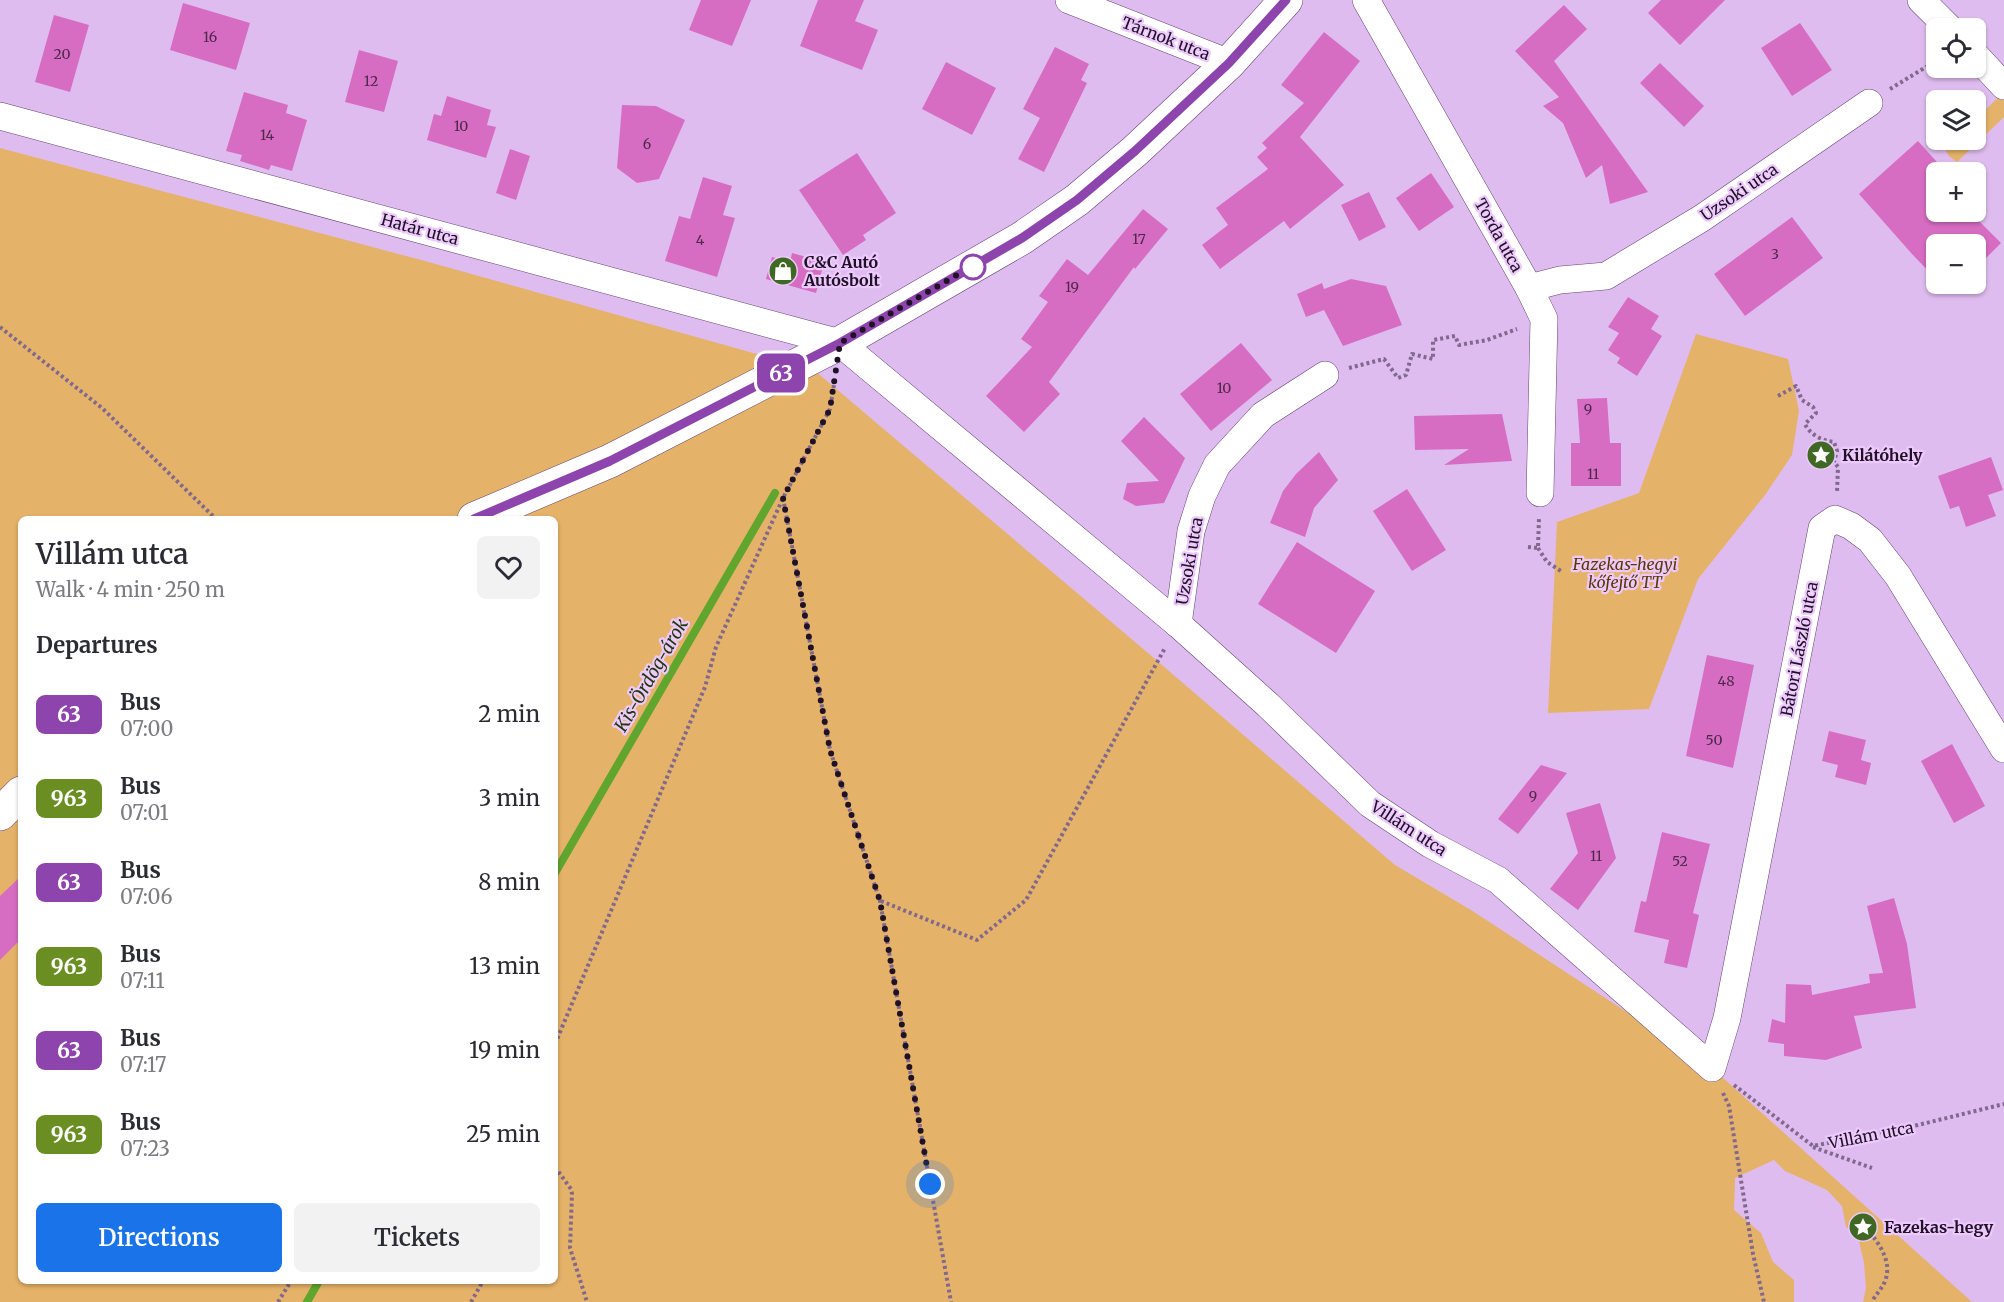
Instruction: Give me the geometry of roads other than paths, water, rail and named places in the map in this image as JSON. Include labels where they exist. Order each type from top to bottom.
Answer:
[{"type":"street","name":"Tárnok utca","points":[[1069,0],[1229,63]]},
{"type":"street","points":[[481,516],[610,461],[840,343],[1052,219],[1135,151],[1229,63],[1286,0]]},
{"type":"street","name":"Torda utca","points":[[1366,0],[1529,288],[1544,319],[1540,493]]},
{"type":"street","points":[[1921,0],[1939,18]]},
{"type":"street","points":[[1986,67],[2004,86]]},
{"type":"street","name":"Uzsoki utca","points":[[1529,288],[1560,280],[1606,276],[1702,218],[1869,102]]},
{"type":"street","name":"Határ utca","points":[[0,116],[840,343]]},
{"type":"street","name":"Villám utca","points":[[840,343],[1178,624],[1268,705],[1370,804],[1430,844],[1498,880],[1712,1068]]},
{"type":"street","name":"Uzsoki utca","points":[[1178,624],[1191,531],[1202,496],[1217,465],[1263,415],[1325,375]]},
{"type":"street","name":"Bátori László utca","points":[[1712,1068],[1727,1018],[1822,528],[1835,519],[1851,526],[1870,540],[1898,576],[2004,749]]},
{"type":"street","points":[[0,814],[18,796]]},
{"type":"waterway","name":"Kis-Ördög-árok","points":[[558,868],[775,493]]},
{"type":"waterway","name":"Kis-Ördög-árok","points":[[307,1302],[317,1284]]},
{"type":"place","name":"C&C Autó Autósbolt","points":[[783,271]]},
{"type":"place","name":"Kilátóhely","points":[[1821,455]]},
{"type":"place","name":"Fazekas-hegy","points":[[1863,1227]]},
{"type":"park label","name":"Fazekas-hegyi kőfejtő TT","points":[[1625,573]]}]
